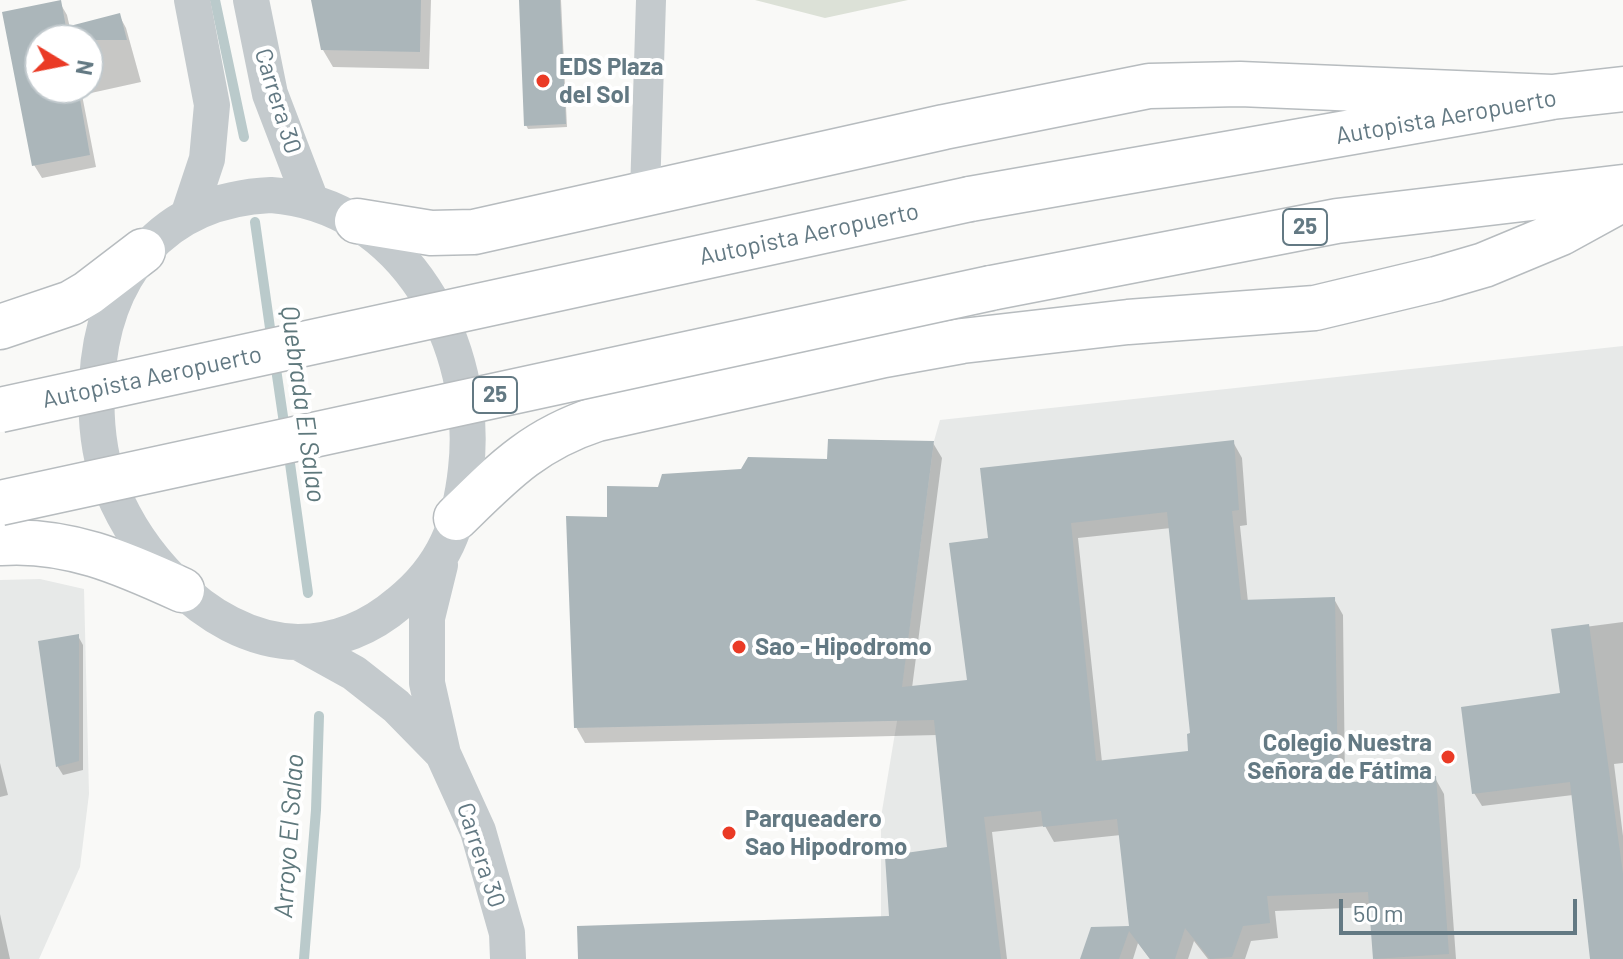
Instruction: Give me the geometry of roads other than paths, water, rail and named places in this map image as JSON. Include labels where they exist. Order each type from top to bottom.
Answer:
[{"type":"highway","points":[[357,221],[431,233],[474,232],[944,127],[1149,86],[1240,84],[1552,97]]},
{"type":"highway","name":"Autopista Aeropuerto","points":[[0,410],[970,199],[1552,97],[1623,89]]},
{"type":"highway","name":"25","points":[[0,503],[991,288],[1337,221],[1623,187]]},
{"type":"highway","points":[[450,537],[503,471],[553,435],[597,419],[884,355],[962,341],[1128,322],[1315,308],[1484,265],[1561,233],[1623,199]]},
{"type":"highway","points":[[0,327],[71,303],[143,251]]},
{"type":"highway","points":[[0,543],[37,543],[87,551],[128,565],[182,590]]},
{"type":"street","points":[[188,216],[207,159],[212,105],[192,0]]},
{"type":"street","name":"Carrera 30","points":[[251,0],[270,94],[311,201]]},
{"type":"street","points":[[645,193],[651,0]]},
{"type":"street","name":"Carrera 30","points":[[443,754],[396,706],[354,673],[298,642],[255,635],[216,617],[182,590],[153,559],[120,508],[105,470],[95,409],[100,351],[108,313],[123,280],[143,251],[188,216],[210,206],[252,196],[292,197],[311,201],[357,221],[385,243],[414,277],[440,315],[461,368],[469,430],[464,485],[427,618],[427,683],[443,754],[478,831],[507,933],[508,959]]},
{"type":"street","points":[[298,642],[341,636],[378,619],[419,587],[450,537]]},
{"type":"waterway","name":"Quebrada El Salao","points":[[215,0],[244,137]]},
{"type":"waterway","name":"Quebrada El Salao","points":[[255,222],[272,342]]},
{"type":"waterway","name":"Quebrada El Salao","points":[[275,362],[285,430]]},
{"type":"waterway","name":"Quebrada El Salao","points":[[288,449],[308,593]]},
{"type":"waterway","name":"Arroyo El Salao","points":[[304,959],[316,810],[319,716]]},
{"type":"place","name":"EDS Plaza del Sol","points":[[543,81]]},
{"type":"place","name":"Sao - Hipodromo","points":[[739,647]]},
{"type":"place","name":"Colegio Nuestra Señora de Fátima","points":[[1448,757]]},
{"type":"place","name":"Parqueadero Sao Hipodromo","points":[[729,833]]}]
